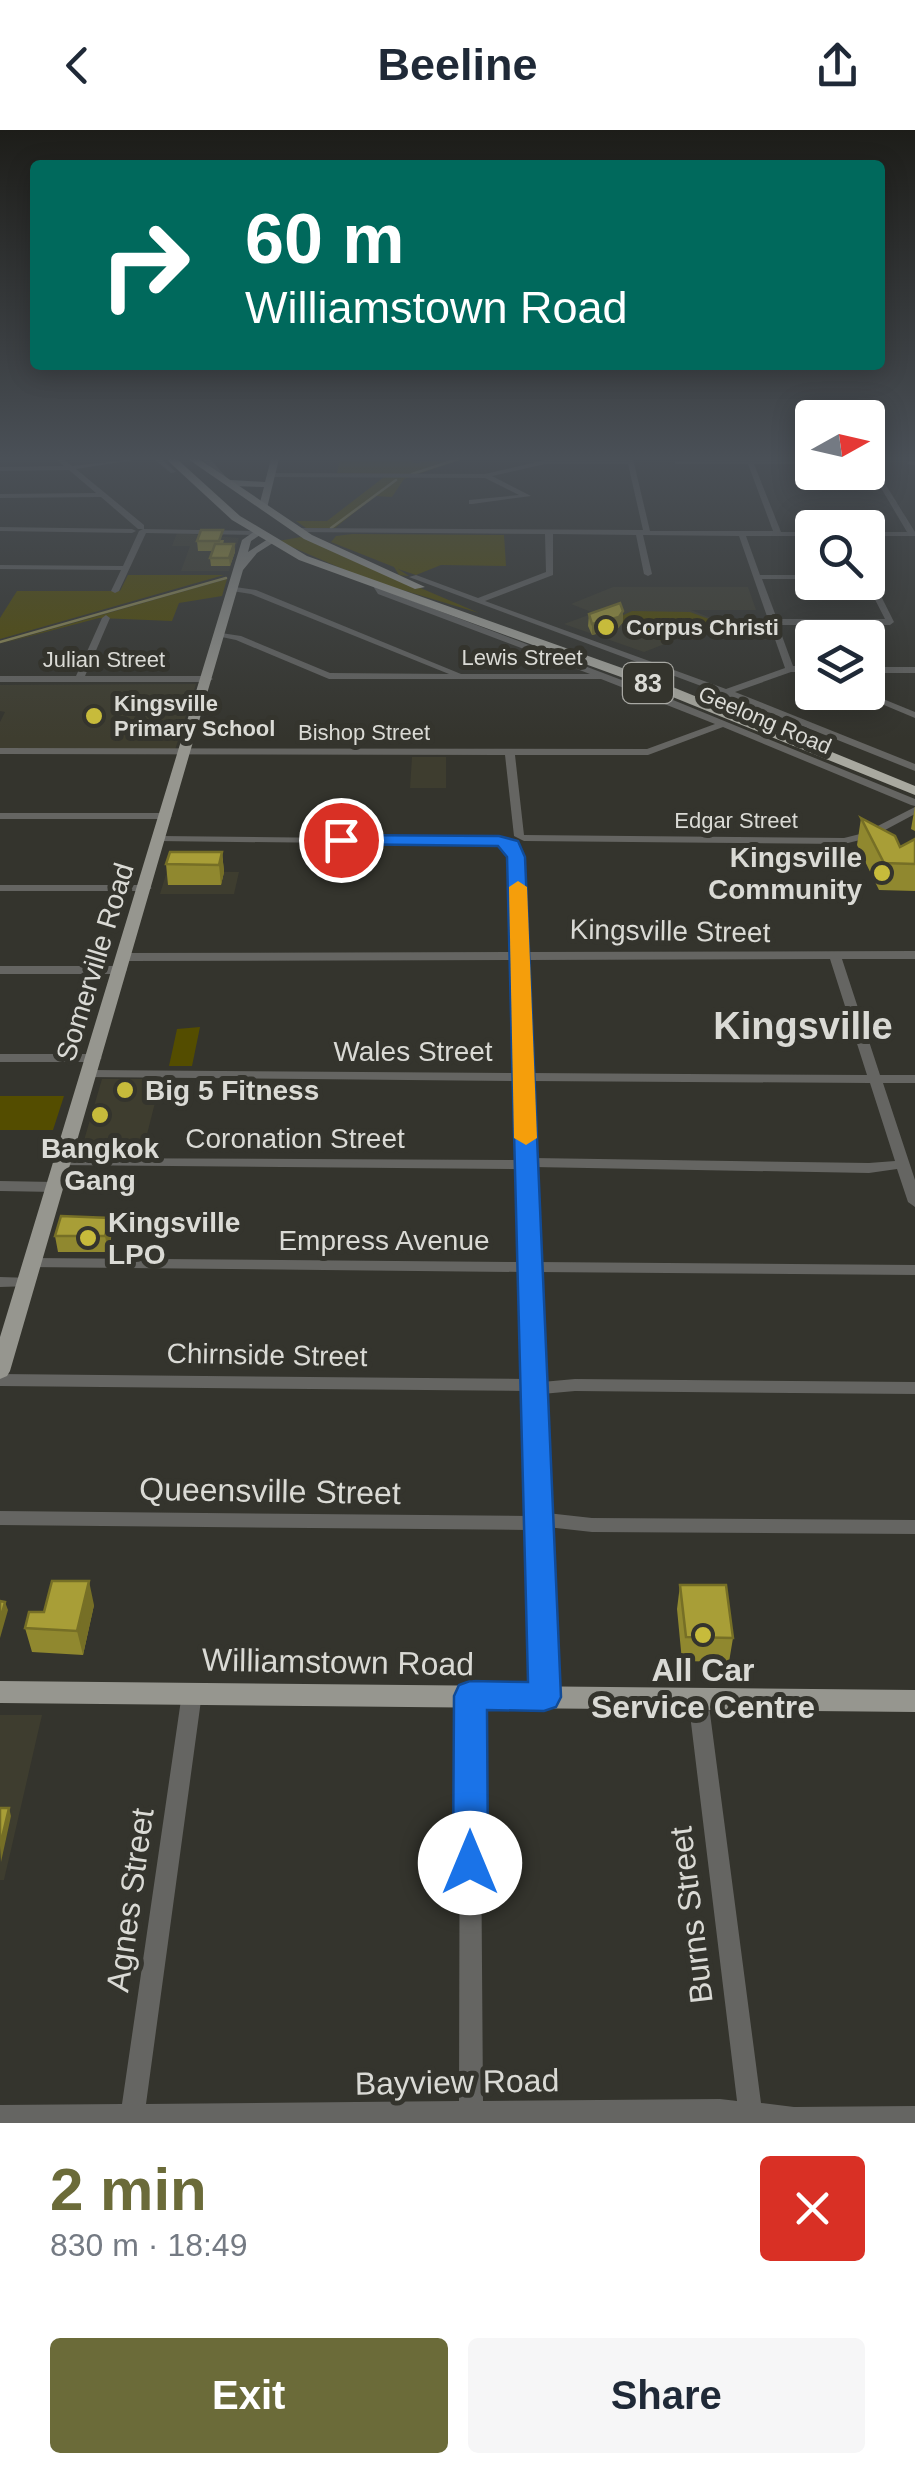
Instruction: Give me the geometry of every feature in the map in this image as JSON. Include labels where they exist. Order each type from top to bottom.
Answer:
[{"type":"highway","name":"Geelong Road","points":[[292,552],[471,621],[714,698],[915,790]]},
{"type":"highway","name":"Geelong Road","points":[[340,552],[499,618],[915,778]]},
{"type":"highway","points":[[471,621],[499,618]]},
{"type":"main road","name":"Somerville Road","points":[[242,569],[244,552]]},
{"type":"main road","points":[[250,554],[292,552]]},
{"type":"main road","name":"Somerville Road","points":[[0,1371],[235,590],[250,554]]},
{"type":"main road","name":"Williamstown Road","points":[[0,1692],[915,1701]]},
{"type":"street","points":[[115,591],[131,552]]},
{"type":"street","points":[[477,601],[550,574],[549,552]]},
{"type":"street","points":[[645,552],[648,574]]},
{"type":"street","points":[[748,552],[790,669]]},
{"type":"street","points":[[0,568],[126,568]]},
{"type":"street","points":[[756,577],[795,577]]},
{"type":"street","name":"Geelong Road","points":[[413,578],[714,698],[915,768]]},
{"type":"street","points":[[235,590],[250,590],[457,674]]},
{"type":"street","points":[[772,622],[892,619],[881,600]]},
{"type":"street","points":[[79,679],[106,618]]},
{"type":"street","name":"Geelong Road","points":[[471,621],[915,807]]},
{"type":"street","name":"Lewis Street","points":[[221,636],[238,638],[326,676],[433,677],[561,668],[568,662]]},
{"type":"street","points":[[714,698],[795,669]]},
{"type":"street","points":[[885,670],[915,670]]},
{"type":"street","name":"Lewis Street","points":[[457,674],[611,679]]},
{"type":"street","name":"Julian Street","points":[[0,679],[208,679]]},
{"type":"street","points":[[885,703],[915,714]]},
{"type":"street","name":"Bishop Street","points":[[0,751],[654,752],[723,724]]},
{"type":"street","points":[[510,752],[544,1697]]},
{"type":"street","name":"Edgar Street","points":[[160,840],[848,840],[915,807]]},
{"type":"street","points":[[0,816],[167,816]]},
{"type":"street","points":[[0,888],[146,888]]},
{"type":"street","name":"Kingsville Street","points":[[123,963],[520,955],[915,955]]},
{"type":"street","points":[[836,958],[907,1167],[915,1202]]},
{"type":"street","points":[[0,970],[123,963]]},
{"type":"street","name":"Wales Street","points":[[0,1058],[92,1066],[523,1077],[915,1080]]},
{"type":"street","name":"Coronation Street","points":[[63,1162],[907,1167]]},
{"type":"street","points":[[0,1186],[56,1186]]},
{"type":"street","name":"Empress Avenue","points":[[0,1282],[30,1272],[530,1266],[915,1270]]},
{"type":"street","name":"Chirnside Street","points":[[0,1380],[915,1388]]},
{"type":"street","name":"Queensville Street","points":[[0,1518],[915,1527]]},
{"type":"street","name":"Agnes Street","points":[[132,2117],[192,1692]]},
{"type":"street","points":[[470,1696],[471,2117]]},
{"type":"street","name":"Burns Street","points":[[698,1698],[751,2119]]},
{"type":"street","name":"Bayview Road","points":[[0,2117],[193,2120],[383,2117],[414,2111],[471,2117],[915,2118]]},
{"type":"shaded area","points":[[188,552],[235,552],[229,571],[181,571]]},
{"type":"shaded area","points":[[303,552],[336,552],[479,613],[366,579]]},
{"type":"shaded area","points":[[356,552],[505,552],[506,566],[441,565],[416,575],[398,569],[409,576],[399,575],[394,567]]},
{"type":"shaded area","points":[[128,575],[224,575],[0,639],[0,618],[17,591],[120,591]]},
{"type":"shaded area","points":[[227,579],[222,596],[179,603],[172,621],[99,618],[0,644]]},
{"type":"shaded area","points":[[613,587],[748,587],[756,610],[691,610],[721,622],[644,652],[564,624],[594,613],[571,604]]},
{"type":"shaded area","points":[[632,611],[690,612],[717,622],[664,642],[613,620]]},
{"type":"shaded area","name":"Kingsville Primary School","points":[[196,684],[175,750],[0,750],[0,722],[5,712],[0,711],[0,685]]},
{"type":"shaded area","points":[[412,757],[446,757],[446,788],[410,788]]},
{"type":"shaded area","points":[[167,871],[239,872],[234,894],[160,894]]},
{"type":"shaded area","points":[[200,1027],[192,1066],[169,1066],[177,1029]]},
{"type":"shaded area","points":[[102,1079],[161,1079],[142,1154],[80,1154]]},
{"type":"shaded area","points":[[0,1096],[64,1096],[53,1130],[0,1130]]},
{"type":"shaded area","points":[[0,1715],[42,1715],[4,1880],[0,1880]]},
{"type":"building","points":[[212,552],[231,552],[229,558],[210,558]]},
{"type":"building","points":[[620,603],[623,611],[619,617],[592,624],[589,614]]},
{"type":"building","points":[[861,818],[895,836],[900,847],[915,839],[915,864],[884,863]]},
{"type":"building","points":[[170,852],[222,852],[219,865],[166,864]]},
{"type":"building","points":[[61,1216],[110,1218],[105,1236],[55,1236]]},
{"type":"building","points":[[52,1581],[89,1581],[77,1631],[25,1628],[29,1612],[44,1612]]},
{"type":"building","points":[[680,1585],[726,1585],[733,1638],[686,1637]]},
{"type":"building","points":[[0,1808],[9,1808],[0,1846]]},
{"type":"waterway","points":[[0,642],[226,578]]},
{"type":"slow traffic","points":[[518,887],[526,1138]]},
{"type":"place","name":"Corpus Christi","points":[[606,627]]},
{"type":"place","name":"Kingsville Primary School","points":[[94,716]]},
{"type":"place","name":"Kingsville Community","points":[[882,873]]},
{"type":"place","name":"Big 5 Fitness","points":[[125,1090]]},
{"type":"place","name":"Bangkok Gang","points":[[100,1115]]},
{"type":"place","name":"Kingsville LPO","points":[[88,1238]]},
{"type":"place","name":"All Car Service Centre","points":[[703,1635]]},
{"type":"district","name":"Kingsville","points":[[803,1026]]},
{"type":"route","points":[[341,840],[499,841],[512,844],[516,857],[544,1697],[470,1696],[470,1863]]}]
